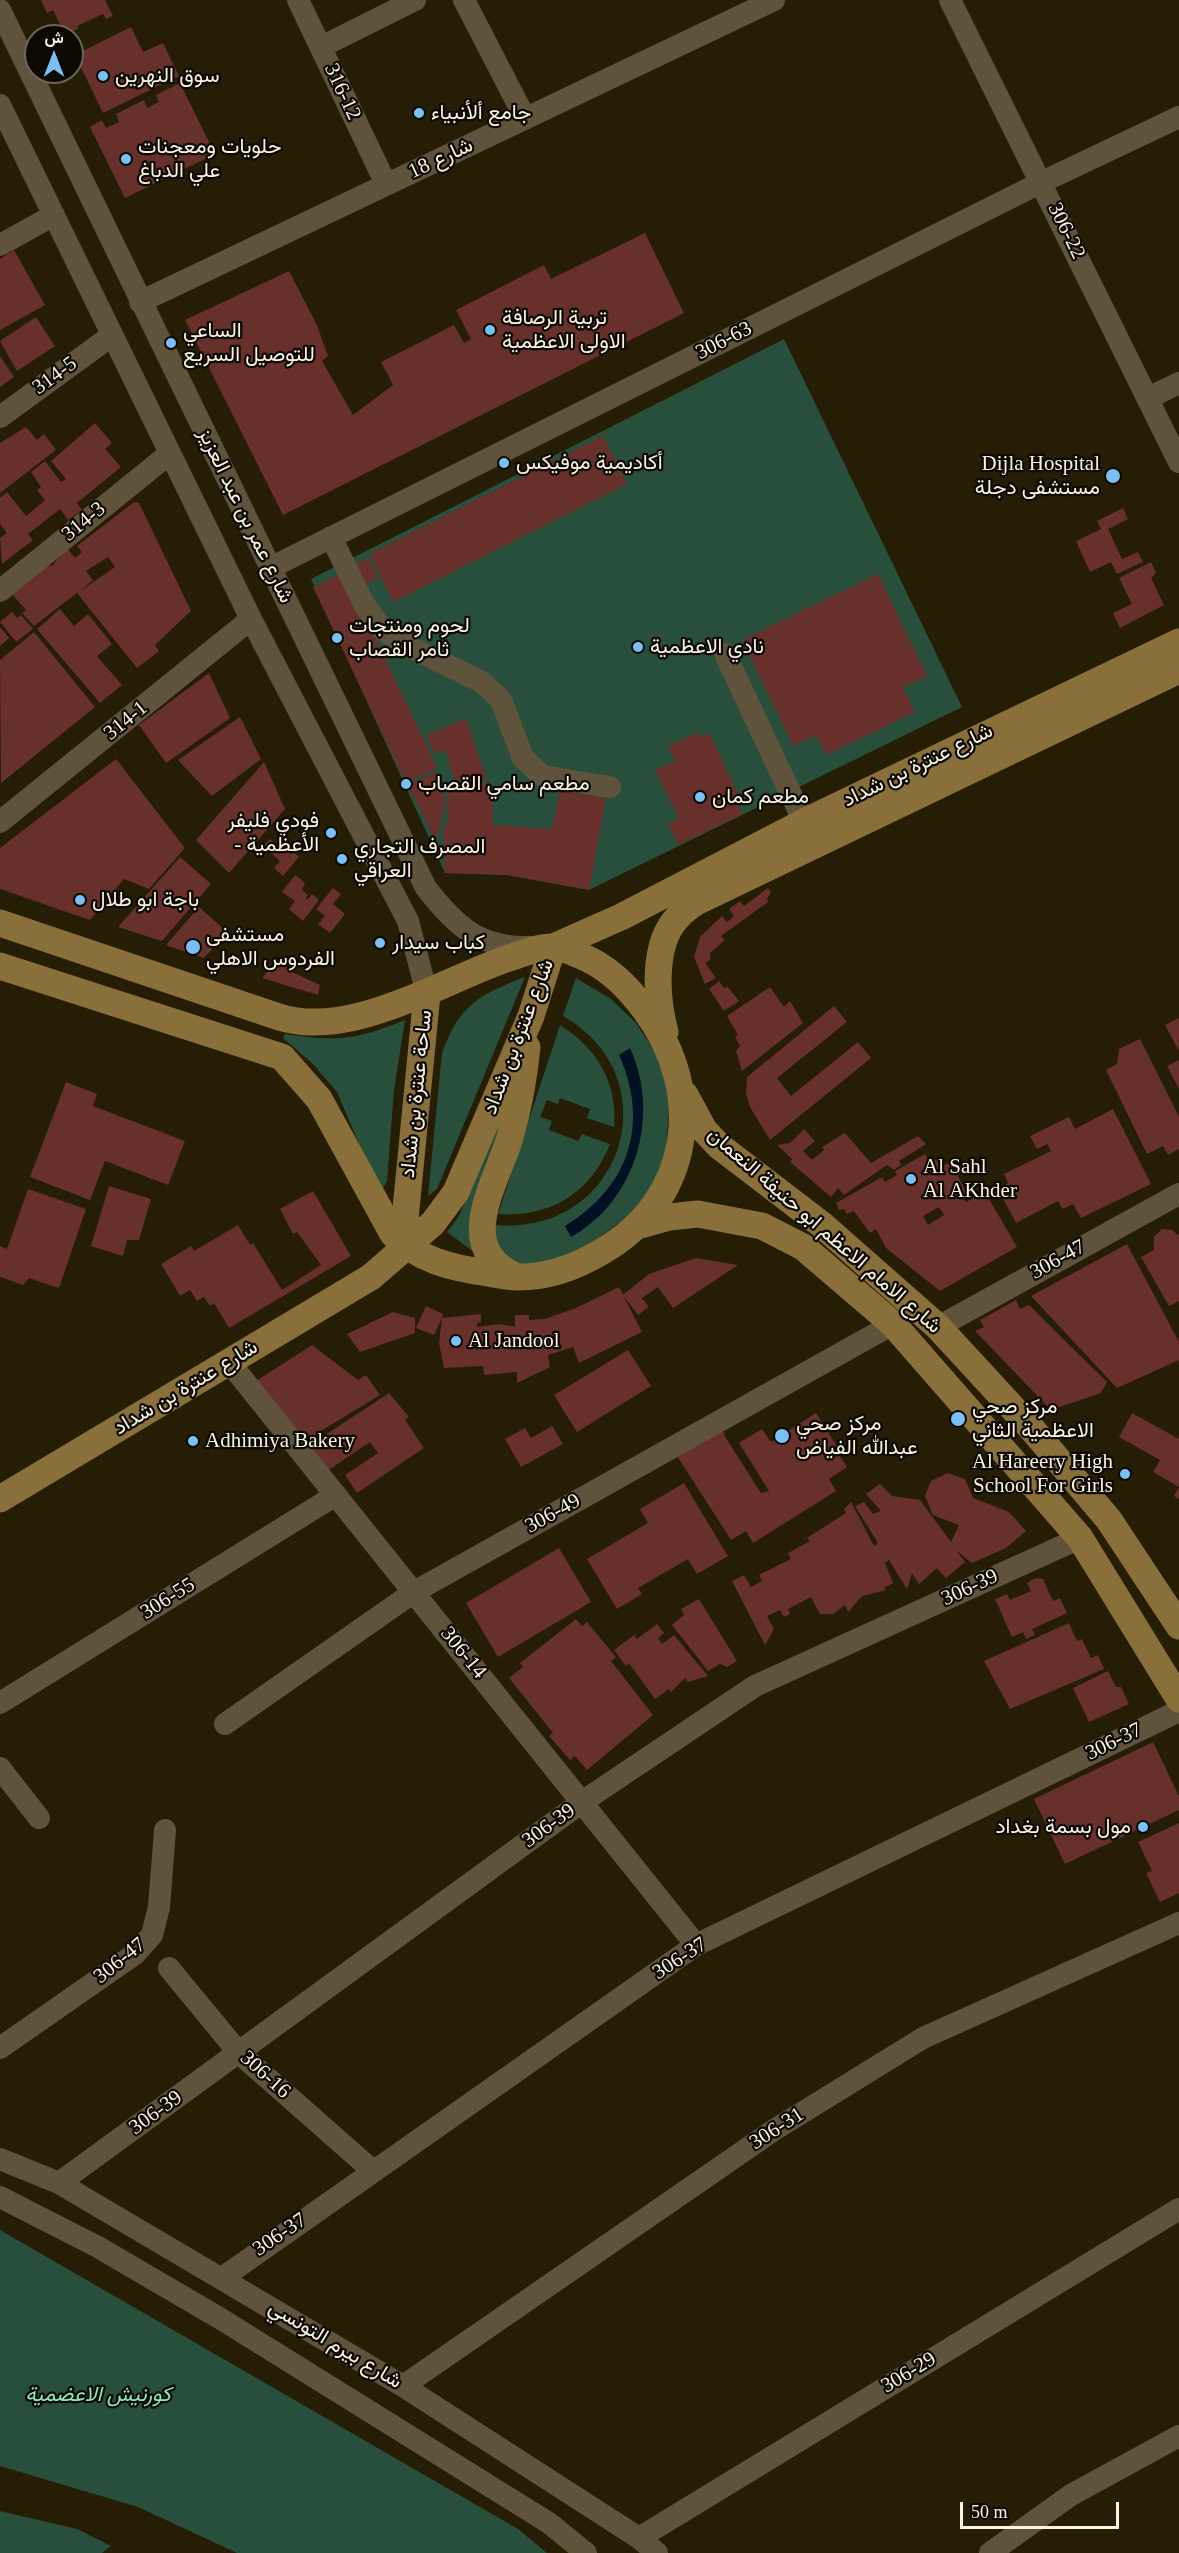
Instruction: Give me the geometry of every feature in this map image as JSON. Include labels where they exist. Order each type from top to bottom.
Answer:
[{"type":"main road","name":"شارع عنترة بن شداد","points":[[0,1499],[371,1277],[433,1224],[456,1192],[531,1016],[553,947],[621,917],[804,822],[1179,642]]},
{"type":"main road","name":"شارع عنترة بن شداد","points":[[670,1050],[658,996],[661,957],[666,934],[676,918],[696,902],[1179,670]]},
{"type":"main road","points":[[0,923],[285,1019],[328,1021],[370,1012],[427,994]]},
{"type":"main road","name":"ساحة عنترة بن شداد","points":[[406,1248],[405,1219],[427,994],[494,963],[553,947]]},
{"type":"main road","points":[[0,966],[282,1057],[319,1099],[383,1219],[406,1248],[446,1265],[518,1278],[544,1275],[582,1263],[622,1240],[637,1226],[647,1216],[666,1186],[679,1153],[684,1118],[680,1083],[670,1050],[652,1020],[628,988],[603,967],[580,955],[553,947]]},
{"type":"main road","points":[[518,1278],[497,1265],[487,1247],[480,1221],[510,1137],[523,1082],[531,1016]]},
{"type":"main road","name":"شارع الامام الاعظم ابو حنيفة النعمان","points":[[680,1083],[692,1111],[719,1146],[821,1224],[938,1327],[1032,1429],[1109,1520],[1179,1626]]},
{"type":"main road","name":"شارع الامام الاعظم ابو حنيفة النعمان","points":[[637,1226],[669,1217],[698,1214],[762,1226],[803,1247],[893,1324],[1080,1538],[1179,1699]]},
{"type":"street","name":"316-12","points":[[298,0],[386,184]]},
{"type":"street","points":[[321,48],[416,0]]},
{"type":"street","points":[[464,0],[525,118]]},
{"type":"street","name":"شارع 18","points":[[140,302],[756,5],[774,0]]},
{"type":"street","name":"306-22","points":[[950,0],[1179,462]]},
{"type":"street","name":"شارع عمر بن عبد العزيز","points":[[0,9],[426,888],[448,917],[467,933],[488,943],[522,948],[553,947]]},
{"type":"street","name":"شارع عمر بن عبد العزيز","points":[[0,105],[251,620],[408,921],[427,994]]},
{"type":"street","name":"306-63","points":[[270,568],[1042,182],[1179,117]]},
{"type":"street","points":[[0,245],[54,215]]},
{"type":"street","name":"314-5","points":[[0,417],[111,336]]},
{"type":"street","points":[[1148,398],[1179,383]]},
{"type":"street","name":"314-3","points":[[0,591],[169,454]]},
{"type":"street","points":[[331,537],[364,604],[382,629],[410,647],[482,682],[501,700],[523,758],[542,776],[610,787]]},
{"type":"street","name":"314-1","points":[[0,822],[251,620]]},
{"type":"street","points":[[724,654],[804,822]]},
{"type":"street","name":"306-47","points":[[938,1327],[1179,1194]]},
{"type":"street","name":"306-49","points":[[225,1724],[414,1592],[893,1324]]},
{"type":"street","name":"306-14","points":[[229,1362],[696,1946]]},
{"type":"street","name":"306-55","points":[[0,1703],[336,1495]]},
{"type":"street","name":"306-39","points":[[59,2183],[582,1803],[755,1686],[1080,1538]]},
{"type":"street","name":"306-37","points":[[222,2278],[696,1946],[1179,1711]]},
{"type":"street","points":[[0,1768],[39,1818]]},
{"type":"street","name":"306-47","points":[[0,2048],[135,1954],[152,1935],[159,1907],[165,1830]]},
{"type":"street","name":"306-31","points":[[403,2386],[774,2130],[923,2038],[1179,1923]]},
{"type":"street","name":"306-16","points":[[169,1968],[239,2053],[373,2171]]},
{"type":"street","name":"شارع بيرم التونسي","points":[[0,2159],[59,2183],[403,2386],[639,2538],[657,2553]]},
{"type":"street","name":"شارع بيرم التونسي","points":[[0,2196],[98,2247],[221,2319],[549,2523],[586,2553]]},
{"type":"street","name":"306-29","points":[[639,2538],[1179,2209]]},
{"type":"street","points":[[990,2553],[1071,2495],[1179,2436]]},
{"type":"green space","name":"نادي الاعظمية","points":[[784,339],[962,707],[589,890],[507,875],[445,873],[311,579]]},
{"type":"green space","points":[[525,977],[437,1189],[428,1196],[442,1053],[449,1036],[464,1012],[473,1003]]},
{"type":"green space","points":[[576,978],[611,999],[636,1023],[655,1052],[665,1078],[669,1107],[666,1153],[656,1183],[641,1207],[565,1262],[511,1267],[495,1238],[496,1225],[540,1222],[575,1206],[602,1180],[618,1148],[623,1113],[617,1077],[597,1044],[563,1016]]},
{"type":"green space","points":[[405,1020],[394,1090],[387,1181],[383,1188],[374,1179],[337,1092],[313,1064],[283,1038],[285,1034],[346,1038],[373,1032]]},
{"type":"green space","points":[[560,1025],[585,1044],[602,1068],[612,1096],[614,1127],[587,1118],[590,1109],[560,1098],[558,1104],[547,1100],[540,1117],[552,1121],[549,1130],[578,1141],[582,1134],[610,1144],[592,1176],[566,1199],[535,1212],[498,1214]]},
{"type":"green space","points":[[510,1091],[475,1253],[447,1232],[459,1216]]},
{"type":"green space","name":"كورنيش الاعضمية","points":[[0,2230],[518,2529],[547,2553],[237,2553],[138,2507],[0,2466]]},
{"type":"green space","points":[[0,2511],[77,2529],[111,2546],[102,2553],[0,2553]]},
{"type":"water","points":[[630,1048],[639,1074],[643,1101],[642,1128],[636,1154],[626,1179],[612,1202],[593,1221],[571,1237],[565,1226],[605,1193],[628,1152],[633,1105],[619,1055]]},
{"type":"building","points":[[41,0],[105,0],[113,16],[106,19],[103,14],[81,24],[60,24],[53,10],[47,13]]},
{"type":"building","points":[[131,27],[143,52],[163,43],[179,76],[103,113],[84,74],[84,50]]},
{"type":"building","points":[[180,83],[215,154],[125,198],[90,127],[102,120],[106,128],[119,122],[116,114],[144,100],[147,108],[159,102],[156,95]]},
{"type":"building","points":[[645,233],[684,313],[283,515],[185,320],[289,271],[317,325],[328,356],[322,361],[353,415],[393,385],[381,362],[454,325],[464,343],[471,339],[456,310],[544,265],[551,279]]},
{"type":"building","points":[[14,250],[45,305],[0,330],[0,259]]},
{"type":"building","points":[[36,317],[55,346],[17,371],[0,341]]},
{"type":"building","points":[[0,356],[14,377],[0,387]]},
{"type":"building","points":[[95,423],[112,443],[105,449],[121,467],[77,503],[82,510],[68,520],[60,509],[28,534],[33,540],[2,564],[0,538],[7,533],[0,524],[0,498],[7,492],[26,516],[45,500],[37,490],[41,487],[31,472],[45,461],[61,482],[66,479],[51,461]]},
{"type":"building","points":[[26,427],[37,440],[44,434],[56,450],[0,493],[0,443]]},
{"type":"building","points":[[603,436],[627,484],[393,602],[369,554]]},
{"type":"building","points":[[134,502],[139,503],[191,611],[155,645],[159,651],[137,668],[77,593],[34,626],[22,613],[26,610],[11,593],[48,565],[52,566],[67,548],[75,558],[82,552],[77,546]],"holes":[[[108,557],[115,567],[80,591],[93,580],[86,571]]]},
{"type":"building","points":[[1123,508],[1128,519],[1108,529],[1122,559],[1138,552],[1143,562],[1117,574],[1111,562],[1090,572],[1076,541],[1101,529],[1097,521]]},
{"type":"building","points":[[368,558],[378,578],[360,588],[349,568]]},
{"type":"building","points":[[1151,562],[1156,573],[1151,578],[1164,605],[1120,628],[1113,613],[1132,604],[1119,578]]},
{"type":"building","points":[[344,572],[437,768],[406,783],[313,587]]},
{"type":"building","points":[[878,574],[927,676],[903,687],[915,712],[826,755],[816,735],[793,746],[742,640]]},
{"type":"building","points":[[60,609],[74,626],[88,614],[112,644],[97,656],[122,685],[100,703],[37,629]]},
{"type":"building","points":[[12,612],[17,618],[21,615],[33,629],[16,642],[0,622]]},
{"type":"building","points":[[0,627],[9,638],[0,646]]},
{"type":"building","points":[[34,632],[95,707],[1,783],[0,660]]},
{"type":"building","points":[[209,673],[230,718],[166,763],[139,725]]},
{"type":"building","points":[[240,717],[261,759],[212,796],[178,760]]},
{"type":"building","points":[[466,718],[487,781],[454,781],[446,750],[435,754],[426,736]]},
{"type":"building","points":[[698,732],[700,737],[709,733],[742,802],[739,807],[742,814],[678,845],[668,824],[679,819],[655,770],[675,761],[668,746]]},
{"type":"building","points":[[116,759],[185,848],[149,889],[124,879],[90,920],[0,889],[0,848]]},
{"type":"building","points":[[264,762],[285,809],[229,873],[196,840]]},
{"type":"building","points":[[435,772],[443,789],[445,805],[436,841],[408,785]]},
{"type":"building","points":[[492,783],[493,825],[552,829],[560,790],[606,798],[589,890],[507,875],[445,873],[443,825],[448,824],[447,784]]},
{"type":"building","points":[[270,839],[284,852],[289,847],[299,857],[283,876],[274,868],[280,861],[263,846]]},
{"type":"building","points":[[180,857],[211,884],[162,941],[118,927]]},
{"type":"building","points":[[295,875],[305,883],[302,890],[308,895],[307,900],[312,894],[319,900],[303,921],[289,909],[295,901],[282,892]]},
{"type":"building","points":[[333,888],[341,894],[333,904],[345,914],[330,933],[318,924],[325,916],[316,909]]},
{"type":"building","points":[[768,888],[771,893],[767,899],[768,902],[721,936],[725,940],[710,953],[710,960],[705,963],[716,978],[705,984],[694,957],[700,937],[722,916],[727,922],[734,916],[729,909],[740,901],[744,906]]},
{"type":"building","points":[[199,907],[227,932],[204,958],[166,945]]},
{"type":"building","points":[[278,959],[292,972],[320,985],[318,995],[262,978]]},
{"type":"building","points":[[719,981],[724,988],[728,987],[739,1001],[724,1011],[709,989]]},
{"type":"building","points":[[770,987],[784,1007],[790,1001],[803,1023],[742,1071],[736,1051],[740,1046],[735,1037],[738,1035],[727,1016]]},
{"type":"building","points":[[834,1006],[847,1022],[777,1078],[791,1096],[858,1042],[871,1058],[770,1140],[750,1107],[746,1093],[747,1077]]},
{"type":"building","points":[[1179,1018],[1179,1051],[1165,1025]]},
{"type":"building","points":[[1140,1039],[1179,1117],[1179,1149],[1168,1155],[1163,1146],[1147,1154],[1106,1070],[1117,1064],[1119,1049]]},
{"type":"building","points":[[1179,1060],[1179,1089],[1167,1066]]},
{"type":"building","points":[[66,1082],[97,1094],[93,1106],[185,1141],[168,1185],[105,1161],[90,1200],[30,1177]]},
{"type":"building","points":[[1113,1109],[1151,1184],[1081,1218],[1073,1204],[1063,1209],[1058,1201],[1016,1223],[999,1191],[1008,1183],[1004,1174],[1051,1151],[1047,1144],[1037,1149],[1030,1136],[1069,1117],[1075,1129]]},
{"type":"building","points":[[804,1129],[815,1141],[803,1151],[812,1160],[824,1150],[822,1147],[845,1133],[871,1163],[918,1136],[926,1144],[899,1161],[901,1165],[894,1170],[887,1165],[844,1195],[838,1188],[831,1197],[790,1162],[792,1159],[777,1145],[790,1143]]},
{"type":"building","points":[[925,1154],[930,1163],[941,1157],[945,1165],[950,1162],[967,1193],[962,1196],[966,1202],[985,1192],[1017,1247],[940,1291],[886,1248],[876,1229],[870,1233],[854,1211],[847,1214],[844,1209],[839,1210],[836,1203],[882,1177],[885,1182],[897,1175],[895,1171]],"holes":[[[939,1207],[944,1215],[928,1225],[923,1216]]]},
{"type":"building","points":[[109,1186],[151,1199],[139,1240],[127,1240],[123,1256],[91,1246]]},
{"type":"building","points":[[28,1189],[86,1209],[59,1288],[29,1278],[23,1285],[0,1277],[0,1246],[7,1249]]},
{"type":"building","points":[[313,1191],[351,1256],[229,1328],[214,1303],[210,1306],[204,1297],[197,1301],[190,1290],[180,1296],[161,1264],[191,1246],[194,1251],[238,1225],[250,1245],[253,1243],[282,1290],[321,1265],[297,1232],[293,1234],[280,1209]]},
{"type":"building","points":[[1162,1229],[1172,1230],[1179,1236],[1179,1301],[1169,1306],[1141,1257],[1154,1250],[1154,1237]]},
{"type":"building","points":[[1127,1244],[1179,1342],[1179,1360],[1117,1388],[1031,1296]]},
{"type":"building","points":[[696,1258],[738,1265],[673,1308],[658,1287],[642,1298],[649,1307],[638,1315],[623,1295],[649,1274]]},
{"type":"building","points":[[619,1287],[642,1332],[579,1363],[573,1347],[548,1355],[550,1367],[517,1383],[517,1372],[484,1375],[483,1366],[444,1368],[439,1343],[442,1318],[481,1314],[481,1322],[477,1323],[477,1327],[500,1324],[515,1327],[515,1315],[529,1315],[529,1320],[544,1319],[576,1308]]},
{"type":"building","points":[[1016,1300],[1020,1309],[1029,1305],[1107,1382],[1101,1393],[1051,1410],[975,1331],[984,1327],[980,1320]]},
{"type":"building","points":[[426,1306],[443,1314],[434,1335],[416,1328]]},
{"type":"building","points":[[393,1312],[415,1318],[415,1333],[360,1352],[347,1334]]},
{"type":"building","points":[[312,1345],[358,1380],[366,1375],[380,1395],[298,1445],[253,1383]]},
{"type":"building","points":[[628,1350],[651,1386],[577,1432],[554,1395]]},
{"type":"building","points":[[389,1393],[409,1417],[405,1420],[424,1448],[357,1493],[345,1475],[378,1453],[370,1442],[327,1471],[310,1445]]},
{"type":"building","points":[[816,1413],[842,1454],[839,1455],[847,1467],[829,1479],[836,1491],[753,1543],[746,1531],[731,1540],[677,1456],[718,1430],[725,1433],[724,1435],[761,1493],[769,1491],[739,1443],[762,1429],[771,1442]]},
{"type":"building","points":[[1132,1413],[1179,1439],[1179,1487],[1153,1472],[1160,1460],[1119,1437]]},
{"type":"building","points":[[552,1426],[563,1444],[521,1467],[505,1439],[525,1428],[531,1438]]},
{"type":"building","points":[[948,1473],[965,1479],[973,1498],[1009,1512],[1026,1531],[1006,1548],[972,1563],[956,1550],[965,1562],[946,1578],[937,1568],[919,1584],[912,1573],[907,1589],[889,1560],[885,1563],[893,1583],[884,1588],[886,1590],[862,1596],[848,1612],[845,1605],[833,1614],[820,1614],[811,1597],[788,1609],[790,1614],[784,1617],[780,1610],[767,1616],[774,1629],[765,1645],[732,1581],[744,1575],[751,1587],[762,1581],[759,1575],[791,1559],[788,1553],[810,1541],[807,1538],[846,1513],[844,1509],[851,1502],[874,1546],[878,1543],[855,1506],[864,1502],[873,1514],[881,1511],[866,1494],[880,1484],[892,1496],[920,1500],[951,1542],[959,1525],[933,1515],[925,1496],[931,1481]]},
{"type":"building","points":[[684,1483],[728,1556],[697,1574],[688,1559],[638,1588],[642,1594],[617,1609],[587,1559],[648,1523],[640,1509]]},
{"type":"building","points":[[1179,1487],[1179,1499],[1174,1496]]},
{"type":"building","points":[[559,1548],[591,1602],[498,1657],[466,1603]]},
{"type":"building","points":[[1036,1578],[1043,1579],[1053,1601],[1060,1598],[1067,1613],[1032,1629],[1035,1635],[1026,1639],[1023,1632],[1012,1637],[995,1599],[1007,1594],[1010,1600],[1031,1591],[1027,1583]]},
{"type":"building","points":[[699,1599],[737,1661],[727,1667],[720,1664],[708,1671],[672,1625],[684,1615],[681,1609]]},
{"type":"building","points":[[576,1619],[582,1626],[587,1622],[616,1657],[611,1661],[653,1715],[587,1770],[575,1756],[570,1760],[549,1736],[553,1733],[509,1678],[523,1667],[520,1663]]},
{"type":"building","points":[[1069,1623],[1077,1641],[1082,1639],[1091,1658],[1098,1655],[1104,1669],[1010,1709],[984,1661]]},
{"type":"building","points":[[657,1624],[664,1633],[658,1638],[662,1644],[674,1635],[708,1676],[688,1682],[685,1678],[671,1692],[669,1689],[655,1699],[629,1663],[626,1666],[614,1650],[634,1635],[637,1639]]},
{"type":"building","points":[[1108,1671],[1116,1687],[1121,1687],[1129,1704],[1089,1722],[1073,1688]]},
{"type":"building","points":[[1153,1742],[1179,1796],[1179,1810],[1065,1864],[1034,1799]]},
{"type":"building","points":[[1179,1823],[1179,1893],[1160,1902],[1146,1873],[1152,1871],[1138,1842]]},
{"type":"place","name":"سوق النهرين","points":[[103,76]]},
{"type":"place","name":"جامع ألأنبياء","points":[[419,113]]},
{"type":"place","name":"حلويات ومعجنات علي الدباغ","points":[[126,159]]},
{"type":"place","name":"تربية الرصافة الاولى الاعظمية","points":[[490,330]]},
{"type":"place","name":"الساعي للتوصيل السريع","points":[[171,343]]},
{"type":"place","name":"أكاديمية موفيكس","points":[[504,463]]},
{"type":"place","name":"Dijla Hospital مستشفى دجلة","points":[[1113,476]]},
{"type":"place","name":"لحوم ومنتجات ثامر القصاب","points":[[337,638]]},
{"type":"place","name":"نادي الاعظمية","points":[[638,647]]},
{"type":"place","name":"مطعم سامي القصاب","points":[[406,784]]},
{"type":"place","name":"مطعم كمان","points":[[700,797]]},
{"type":"place","name":"فودي فليفر - الأعظمية","points":[[331,833]]},
{"type":"place","name":"المصرف التجاري العراقي","points":[[342,859]]},
{"type":"place","name":"باجة ابو طلال","points":[[80,900]]},
{"type":"place","name":"كباب سيدار","points":[[380,943]]},
{"type":"place","name":"مستشفى الفردوس الاهلي","points":[[193,947]]},
{"type":"place","name":"Al Sahl Al AKhder","points":[[911,1179]]},
{"type":"place","name":"Al Jandool","points":[[456,1341]]},
{"type":"place","name":"مركز صحي الاعظمية الثاني","points":[[958,1419]]},
{"type":"place","name":"مركز صحي عبدالله الفياض","points":[[782,1436]]},
{"type":"place","name":"Adhimiya Bakery","points":[[193,1441]]},
{"type":"place","name":"Al Hareery High School For Girls","points":[[1125,1474]]},
{"type":"place","name":"مول بسمة بغداد","points":[[1143,1827]]}]
